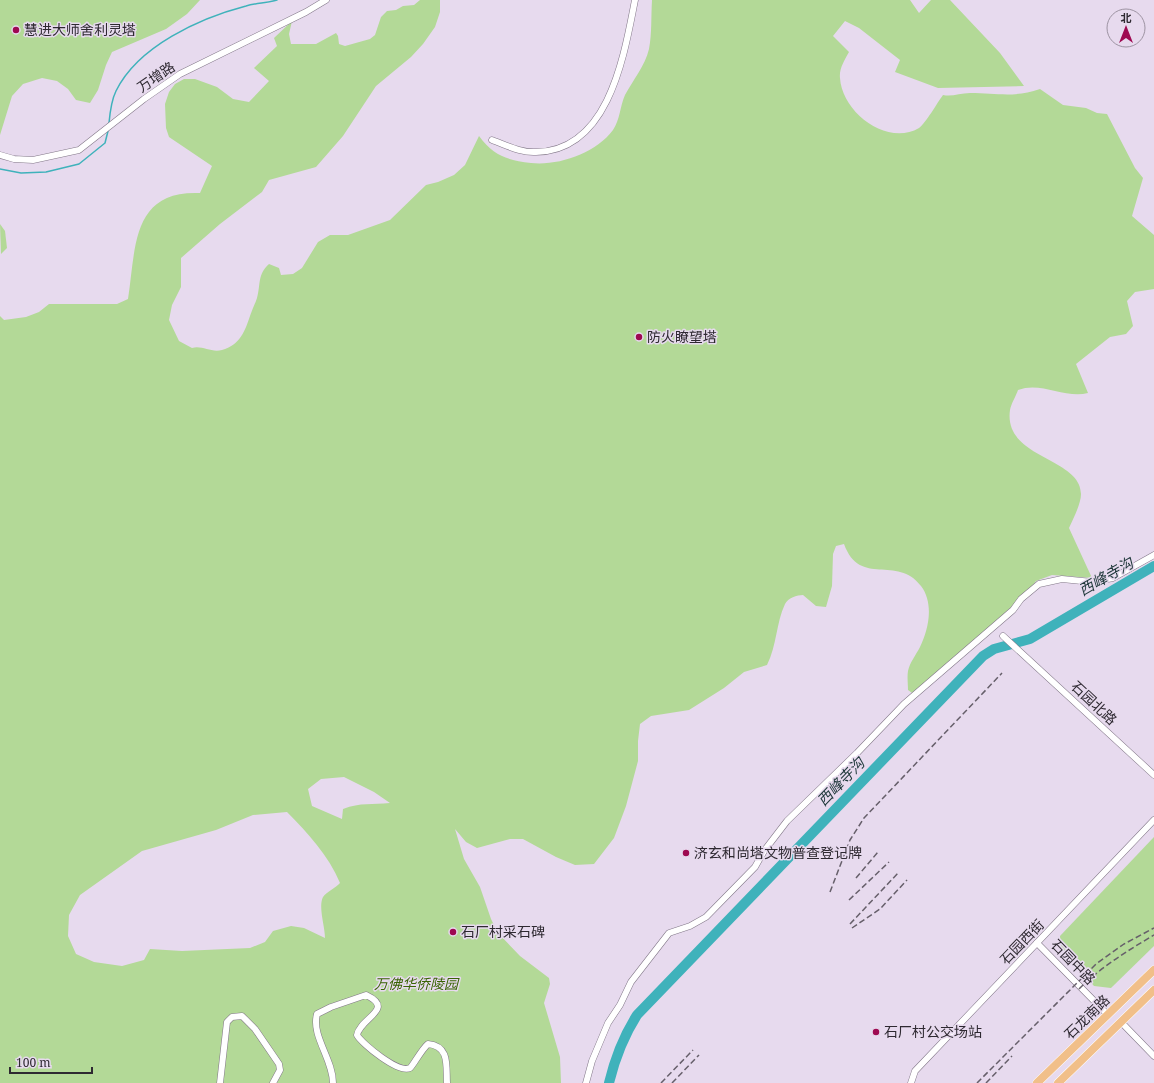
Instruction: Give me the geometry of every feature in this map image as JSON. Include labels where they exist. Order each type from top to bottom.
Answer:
[{"type":"main road","name":"石龙南路","points":[[1037,1083],[1154,970]]},
{"type":"main road","name":"石龙南路","points":[[1058,1083],[1154,990]]},
{"type":"street","name":"万增路","points":[[0,155],[14,159],[33,160],[79,150],[180,74],[306,12],[326,0]]},
{"type":"street","points":[[492,140],[516,149],[535,152],[552,151],[571,144],[585,132],[599,114],[610,94],[624,47],[635,0]]},
{"type":"street","points":[[586,1083],[594,1055],[608,1023],[620,1006],[631,982],[669,933],[690,926],[706,917],[755,867],[771,840],[787,822],[904,704],[1013,610],[1021,599],[1039,584],[1062,579],[1092,582],[1112,578],[1154,555]]},
{"type":"street","name":"石园北路","points":[[1003,636],[1154,775]]},
{"type":"street","name":"石园西街","points":[[910,1083],[916,1071],[1154,820]]},
{"type":"street","name":"石园中路","points":[[1038,943],[1108,1015]]},
{"type":"street","points":[[333,1083],[333,1071],[315,1028],[317,1014],[331,1007],[366,995],[375,999],[378,1004],[378,1009],[374,1016],[363,1023],[358,1029],[357,1035],[361,1042],[398,1068],[406,1069],[411,1067],[420,1050],[428,1044],[436,1045],[443,1050],[445,1056],[448,1083]]},
{"type":"street","points":[[220,1083],[227,1022],[232,1017],[242,1016],[255,1029],[280,1064],[280,1070],[274,1083]]},
{"type":"street","points":[[1121,1022],[1154,1056]]},
{"type":"green space","points":[[0,0],[200,0],[187,14],[166,29],[112,52],[98,90],[90,103],[76,100],[68,89],[57,81],[42,78],[23,84],[12,96],[0,135]]},
{"type":"green space","name":"万佛华侨陵园","points":[[420,0],[440,0],[440,12],[435,27],[423,44],[411,57],[376,86],[343,136],[316,167],[269,180],[262,192],[220,224],[181,258],[181,287],[172,305],[169,320],[179,341],[192,348],[199,347],[214,351],[222,350],[233,345],[241,337],[246,327],[257,298],[261,276],[269,264],[279,268],[281,275],[293,274],[302,268],[318,242],[330,235],[348,235],[390,220],[426,185],[438,182],[454,175],[465,165],[479,136],[496,153],[515,160],[531,163],[565,160],[597,145],[613,130],[619,117],[625,95],[642,67],[647,55],[651,37],[652,0],[910,0],[919,13],[931,0],[950,0],[1000,53],[1024,86],[938,88],[895,72],[900,60],[859,28],[845,21],[833,36],[849,52],[841,68],[840,78],[843,91],[857,114],[868,123],[880,129],[893,133],[906,133],[919,128],[922,125],[943,95],[950,96],[970,93],[1014,94],[1031,92],[1040,89],[1063,105],[1086,108],[1097,113],[1107,114],[1135,168],[1143,178],[1132,216],[1154,235],[1154,289],[1135,292],[1127,301],[1133,326],[1126,334],[1110,337],[1076,364],[1088,393],[1071,394],[1044,389],[1027,388],[1018,390],[1010,410],[1011,426],[1018,439],[1029,448],[1069,472],[1078,482],[1081,498],[1069,528],[1092,578],[1052,575],[1036,581],[1028,592],[915,695],[908,690],[908,671],[923,640],[928,624],[929,608],[925,593],[921,586],[911,577],[901,572],[869,568],[859,565],[851,557],[844,544],[836,546],[833,554],[832,586],[826,607],[816,606],[803,595],[795,596],[788,600],[782,611],[773,650],[767,665],[744,672],[724,688],[689,710],[651,716],[640,724],[638,761],[626,806],[614,838],[594,864],[575,865],[556,857],[523,839],[510,839],[477,848],[466,842],[455,829],[464,859],[480,887],[491,919],[498,933],[520,956],[549,978],[550,984],[544,1003],[560,1057],[561,1083],[0,1083],[0,316],[4,320],[26,317],[39,312],[49,304],[117,304],[128,299],[136,242],[141,226],[149,212],[161,201],[177,195],[200,193],[212,166],[169,137],[166,128],[165,104],[169,92],[175,84],[184,79],[195,79],[217,87],[233,99],[249,102],[269,81],[254,68],[277,46],[274,38],[292,21],[289,34],[291,44],[316,44],[336,33],[339,44],[345,46],[370,39],[375,35],[381,17],[387,11],[396,10],[403,6],[414,5]],"holes":[[[344,777],[374,792],[390,803],[349,807],[343,809],[342,819],[312,806],[308,789],[321,779]],[[287,812],[310,836],[324,854],[340,883],[323,897],[321,911],[325,938],[304,928],[291,926],[273,931],[265,942],[250,948],[182,951],[150,949],[144,960],[122,966],[94,962],[76,954],[68,936],[69,915],[80,895],[142,851],[216,830],[253,815]]]},
{"type":"green space","points":[[0,224],[5,231],[7,248],[1,254]]},
{"type":"green space","points":[[1154,837],[1154,946],[1111,988],[1094,986],[1061,947],[1060,936]]},
{"type":"waterway","points":[[109,123],[110,111],[116,91],[126,75],[139,60],[155,47],[190,26],[209,18],[246,6],[277,0]]},
{"type":"waterway","points":[[0,169],[21,173],[46,172],[79,164],[105,143],[108,131]]},
{"type":"waterway","name":"西峰寺沟","points":[[609,1083],[620,1048],[637,1015],[983,656],[994,649],[1030,639],[1154,566]]},
{"type":"railway","points":[[830,892],[850,840],[864,818],[1002,673]]},
{"type":"railway","points":[[856,878],[878,852]]},
{"type":"railway","points":[[849,900],[889,862]]},
{"type":"railway","points":[[850,924],[899,872]]},
{"type":"railway","points":[[852,928],[880,909],[907,880]]},
{"type":"railway","points":[[977,1083],[1096,964],[1124,944],[1154,928]]},
{"type":"railway","points":[[1079,989],[1105,966],[1154,935]]},
{"type":"railway","points":[[661,1083],[693,1050]]},
{"type":"railway","points":[[672,1083],[699,1055]]},
{"type":"railway","points":[[986,1083],[1012,1056]]},
{"type":"place","name":"慧进大师舍利灵塔","points":[[16,30]]},
{"type":"place","name":"防火瞭望塔","points":[[639,337]]},
{"type":"place","name":"济玄和尚塔文物普查登记牌","points":[[686,853]]},
{"type":"place","name":"石厂村采石碑","points":[[453,932]]},
{"type":"place","name":"石厂村公交场站","points":[[876,1032]]}]
